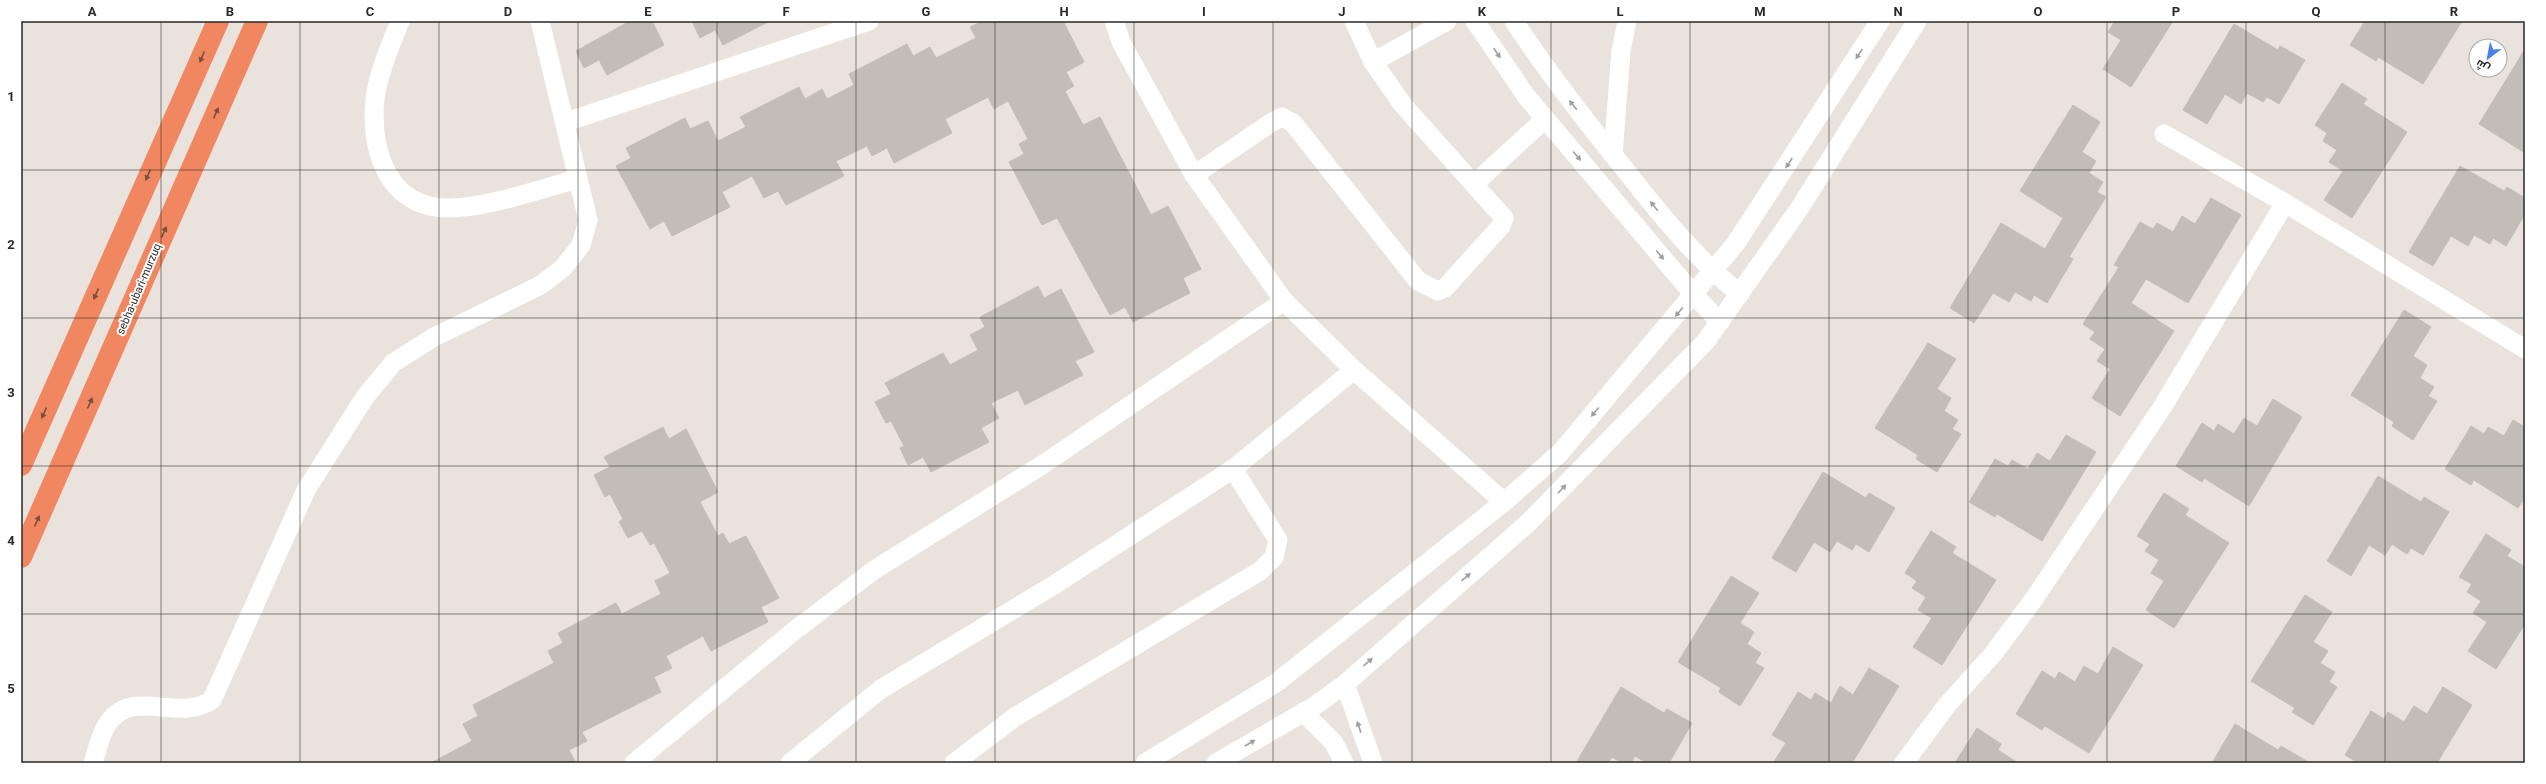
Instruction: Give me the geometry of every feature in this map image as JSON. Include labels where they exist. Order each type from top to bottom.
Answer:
[{"type":"highway","points":[[21,465],[218,21]]},
{"type":"highway","name":"sebha-ubari-murzuq","points":[[21,557],[257,21]]},
{"type":"street","points":[[400,21],[375,98],[374,134],[382,164],[389,178],[402,192],[412,199],[429,206],[448,208],[471,206],[578,179]]},
{"type":"street","points":[[93,763],[107,724],[116,712],[129,706],[192,709],[202,706],[212,700],[306,490],[365,397],[393,363],[434,337],[541,284],[563,268],[581,245],[588,220],[566,122],[540,21]]},
{"type":"street","points":[[566,122],[868,21]]},
{"type":"street","points":[[1114,21],[1121,42],[1194,175],[1284,300],[1354,370],[1504,502]]},
{"type":"street","points":[[1194,175],[1272,122],[1282,117],[1287,118],[1293,123],[1418,281],[1438,291],[1445,288],[1503,221],[1501,213],[1403,105],[1373,62],[1354,21]]},
{"type":"street","points":[[1373,62],[1447,21]]},
{"type":"street","points":[[1475,21],[1526,96],[1694,295],[1720,322]]},
{"type":"street","points":[[1514,21],[1548,74],[1680,238],[1713,272],[1740,294]]},
{"type":"street","points":[[1613,155],[1621,51],[1627,21]]},
{"type":"street","points":[[1145,763],[1276,683],[1504,502],[1560,453],[1694,295],[1736,243],[1880,21]]},
{"type":"street","points":[[1216,763],[1303,712],[1345,684],[1527,524],[1706,341],[1800,209],[1917,21]]},
{"type":"street","points":[[1474,184],[1545,119]]},
{"type":"street","points":[[2164,134],[2285,203],[2525,349]]},
{"type":"street","points":[[1904,763],[1947,705],[1992,654],[2034,599],[2163,406],[2285,203]]},
{"type":"street","points":[[634,763],[794,631],[874,570],[1042,465],[1284,300]]},
{"type":"street","points":[[790,763],[881,689],[1054,585],[1233,469],[1354,370]]},
{"type":"street","points":[[954,763],[1015,717],[1260,571],[1274,557],[1278,540],[1233,469]]},
{"type":"street","points":[[1345,684],[1373,763]]},
{"type":"street","points":[[1303,712],[1334,743],[1344,763]]},
{"type":"building","points":[[630,21],[652,21],[664,45],[607,75],[599,60],[584,68],[576,51]]},
{"type":"building","points":[[692,21],[770,21],[723,45],[715,30],[700,38]]},
{"type":"building","points":[[983,21],[1063,21],[1084,62],[1066,72],[1074,86],[1065,91],[1083,125],[1100,117],[1151,215],[1168,206],[1201,269],[1183,278],[1190,293],[1133,322],[1125,307],[1110,315],[1057,218],[1042,225],[1009,162],[1024,154],[1019,144],[1028,139],[1008,101],[994,109],[988,97],[945,119],[952,133],[894,163],[887,148],[872,156],[867,146],[836,161],[844,176],[786,205],[778,191],[764,198],[752,176],[722,192],[730,207],[672,236],[664,221],[650,229],[616,166],[631,158],[626,148],[685,118],[690,129],[708,121],[718,141],[746,127],[740,117],[799,87],[805,99],[822,89],[827,99],[854,85],[849,74],[907,44],[913,56],[930,47],[936,58],[976,38],[970,27]]},
{"type":"building","points":[[2115,21],[2173,21],[2131,87],[2103,69],[2121,40],[2108,32]]},
{"type":"building","points":[[2365,21],[2462,21],[2423,84],[2378,57],[2376,61],[2350,45]]},
{"type":"building","points":[[2234,24],[2278,50],[2280,46],[2305,60],[2279,104],[2267,97],[2263,102],[2247,93],[2241,104],[2225,94],[2207,124],[2183,110]]},
{"type":"building","points":[[2525,49],[2525,153],[2479,124]]},
{"type":"building","points":[[2342,83],[2367,99],[2363,104],[2407,132],[2352,218],[2324,200],[2343,171],[2329,162],[2337,150],[2323,141],[2327,133],[2315,125]]},
{"type":"building","points":[[2073,105],[2100,122],[2082,152],[2096,161],[2089,173],[2103,182],[2097,192],[2106,197],[2069,257],[2073,259],[2047,303],[2034,295],[2031,301],[2015,292],[2009,302],[1993,293],[1974,323],[1950,308],[2001,223],[2045,249],[2063,218],[2020,191]]},
{"type":"building","points":[[2460,166],[2504,191],[2507,187],[2525,198],[2525,214],[2506,246],[2493,238],[2490,244],[2474,235],[2468,246],[2451,236],[2433,266],[2409,252]]},
{"type":"building","points":[[2211,198],[2241,215],[2188,303],[2146,279],[2131,303],[2174,331],[2120,416],[2092,398],[2110,369],[2097,361],[2105,349],[2090,339],[2095,332],[2083,324],[2119,267],[2114,265],[2140,222],[2153,229],[2157,223],[2173,232],[2182,216],[2195,224]]},
{"type":"building","points":[[1038,286],[1044,298],[1061,289],[1094,352],[1075,361],[1083,375],[1025,405],[1018,390],[991,403],[999,418],[981,428],[989,442],[931,472],[923,457],[908,465],[900,448],[904,446],[891,421],[886,423],[875,402],[891,394],[885,383],[943,353],[950,365],[978,350],[970,335],[985,327],[980,317]]},
{"type":"building","points":[[2404,310],[2431,327],[2413,356],[2427,365],[2420,378],[2434,387],[2428,396],[2437,401],[2413,440],[2392,426],[2394,422],[2351,395]]},
{"type":"building","points":[[1928,343],[1956,359],[1937,389],[1951,398],[1944,411],[1958,420],[1952,429],[1961,434],[1937,472],[1916,459],[1918,455],[1875,428]]},
{"type":"building","points":[[2273,399],[2302,417],[2249,506],[2204,478],[2202,482],[2176,466],[2202,423],[2214,431],[2218,424],[2234,434],[2244,418],[2257,426]]},
{"type":"building","points":[[2513,420],[2525,427],[2525,497],[2518,508],[2474,480],[2471,485],[2445,469],[2471,426],[2484,434],[2488,427],[2504,436]]},
{"type":"building","points":[[663,427],[669,439],[686,429],[718,492],[700,502],[718,536],[723,533],[729,544],[746,536],[779,598],[761,607],[768,622],[711,651],[703,636],[666,656],[672,668],[654,677],[661,692],[582,732],[587,741],[569,750],[576,763],[431,763],[472,741],[463,724],[478,716],[473,705],[554,663],[548,651],[563,643],[558,633],[616,603],[622,614],[661,594],[655,581],[670,573],[654,543],[650,545],[642,531],[628,538],[619,522],[623,519],[610,494],[605,497],[594,475],[610,467],[604,457]]},
{"type":"building","points":[[2066,435],[2096,452],[2042,541],[1997,514],[1995,517],[1969,502],[1995,459],[2008,466],[2012,460],[2028,469],[2037,453],[2050,461]]},
{"type":"building","points":[[1823,472],[1866,498],[1869,493],[1895,508],[1869,552],[1856,544],[1852,550],[1837,541],[1830,552],[1814,542],[1796,572],[1772,558]]},
{"type":"building","points":[[2378,476],[2421,502],[2424,497],[2449,512],[2423,555],[2411,548],[2407,554],[2392,544],[2385,555],[2369,545],[2351,576],[2327,561]]},
{"type":"building","points":[[2164,493],[2189,509],[2185,515],[2229,543],[2174,628],[2146,610],[2164,581],[2151,573],[2159,560],[2145,551],[2150,544],[2137,536]]},
{"type":"building","points":[[1931,531],[1956,547],[1952,553],[1996,580],[1942,665],[1913,647],[1932,618],[1918,610],[1926,597],[1912,588],[1917,581],[1905,573]]},
{"type":"building","points":[[2486,534],[2511,550],[2507,556],[2525,567],[2525,624],[2496,669],[2468,651],[2487,622],[2473,613],[2481,601],[2467,592],[2472,584],[2459,577]]},
{"type":"building","points":[[1731,576],[1759,593],[1740,623],[1754,632],[1747,644],[1761,653],[1755,663],[1764,668],[1740,706],[1719,692],[1721,688],[1678,662]]},
{"type":"building","points":[[2305,595],[2332,612],[2313,642],[2328,651],[2320,663],[2335,672],[2329,682],[2337,687],[2313,725],[2292,712],[2295,708],[2251,681]]},
{"type":"building","points":[[2113,647],[2143,665],[2089,753],[2045,726],[2042,730],[2016,714],[2042,671],[2055,679],[2059,672],[2075,682],[2084,666],[2098,674]]},
{"type":"building","points":[[1869,668],[1899,686],[1852,763],[1773,763],[1786,743],[1772,735],[1798,692],[1811,700],[1815,693],[1831,703],[1840,686],[1853,695]]},
{"type":"building","points":[[1621,687],[1664,713],[1667,709],[1692,723],[1669,763],[1647,763],[1635,756],[1631,763],[1622,763],[1612,757],[1608,763],[1576,763]]},
{"type":"building","points":[[2443,687],[2472,705],[2437,763],[2359,763],[2345,755],[2371,711],[2384,719],[2388,712],[2404,722],[2414,706],[2427,714]]},
{"type":"building","points":[[2235,724],[2278,750],[2281,746],[2310,763],[2212,763]]},
{"type":"building","points":[[1977,728],[2001,744],[1998,750],[2018,763],[1955,763]]}]
